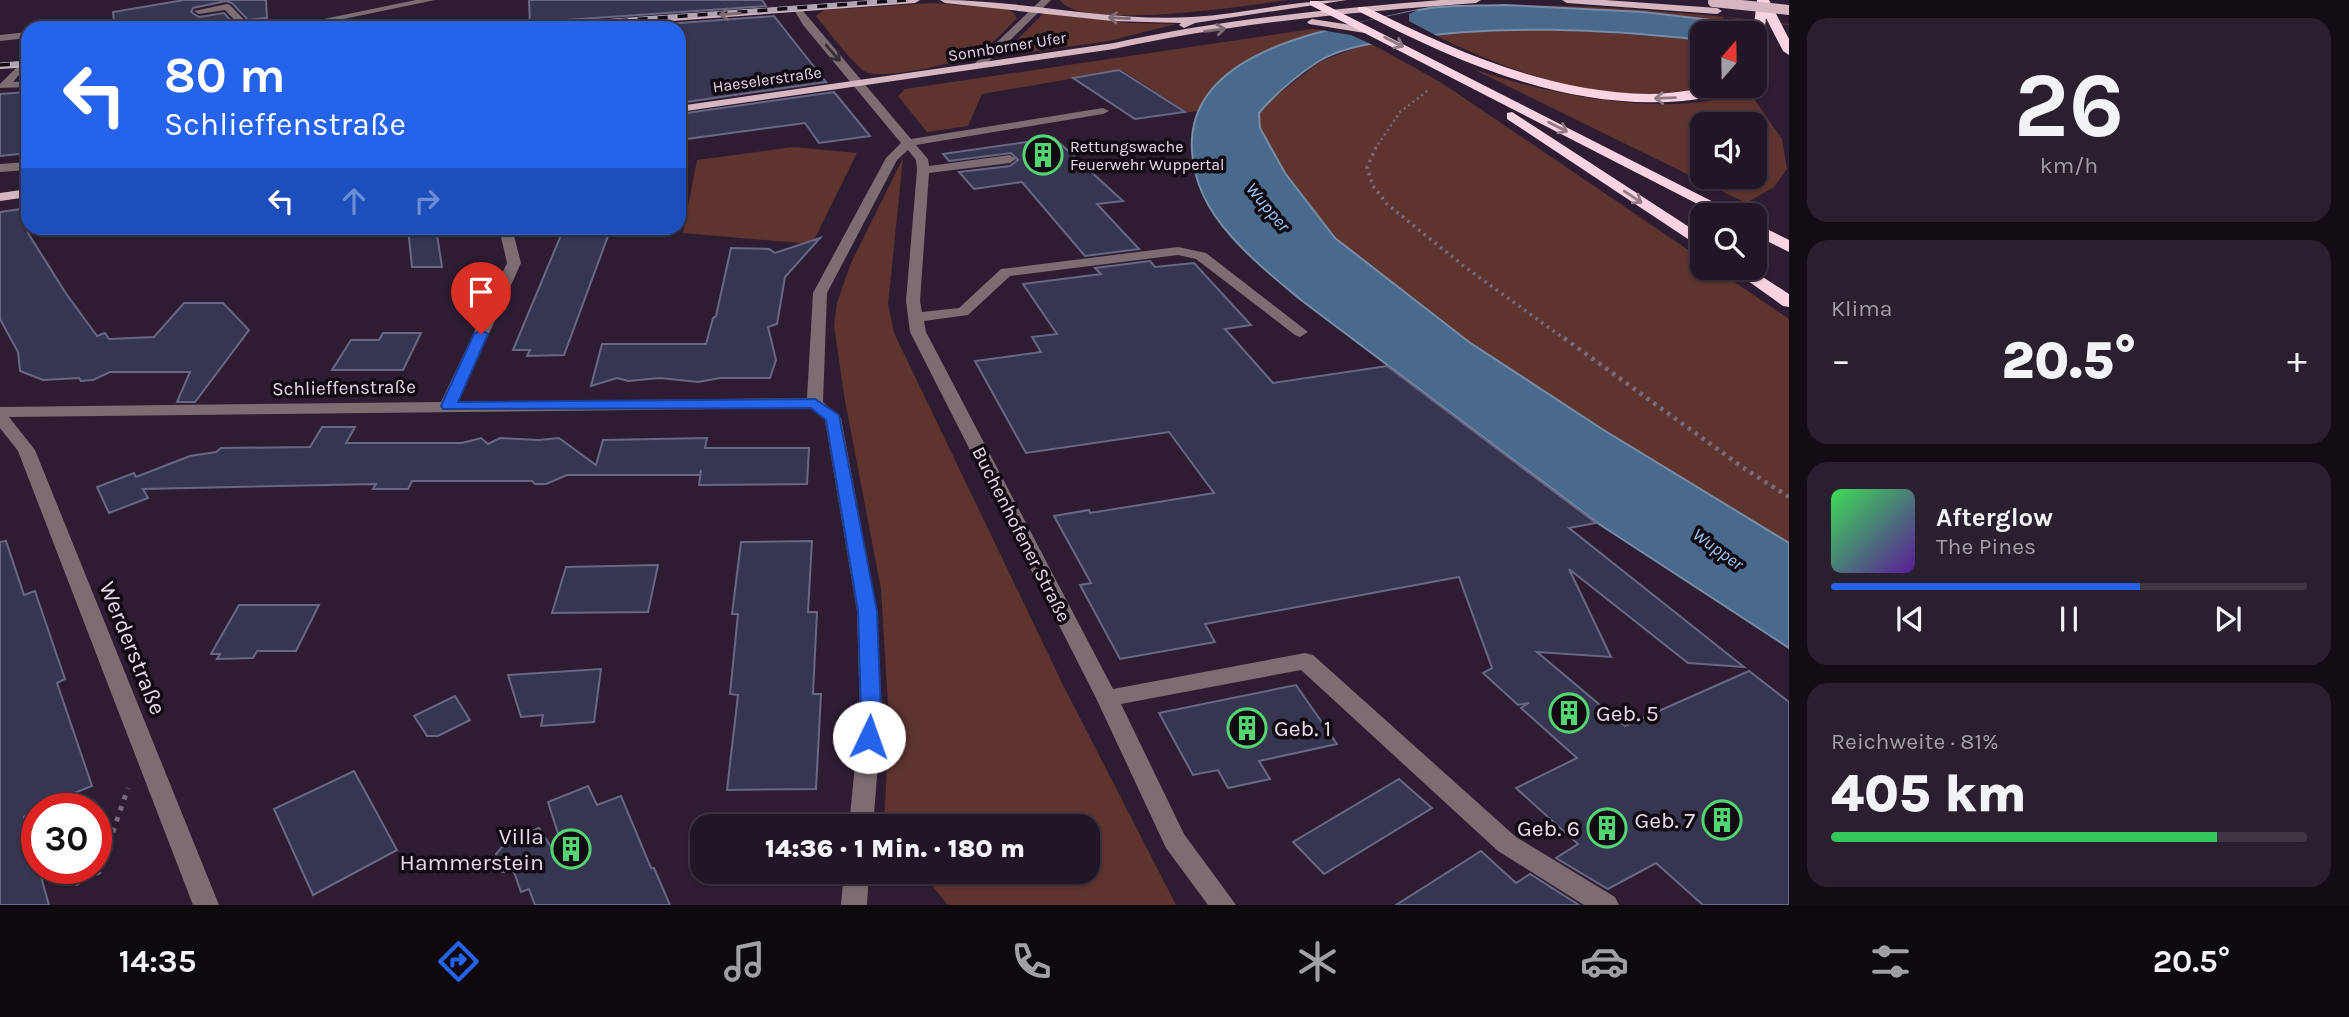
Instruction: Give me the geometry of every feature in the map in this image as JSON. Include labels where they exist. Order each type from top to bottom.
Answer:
[{"type":"highway","points":[[1763,1],[1767,19],[1789,51]]},
{"type":"highway","points":[[1314,3],[1708,203]]},
{"type":"highway","points":[[1362,9],[1457,56],[1542,85],[1616,96],[1690,96]]},
{"type":"highway","points":[[1432,62],[1690,235]]},
{"type":"highway","points":[[1767,235],[1789,247]]},
{"type":"highway","points":[[1756,280],[1789,302]]},
{"type":"main road","points":[[628,21],[915,0]]},
{"type":"main road","points":[[945,0],[1112,18],[1192,20]]},
{"type":"main road","points":[[1343,0],[1362,9]]},
{"type":"main road","name":"Sonnborner Ufer","points":[[1158,36],[1192,20],[1343,0]]},
{"type":"main road","name":"Sonnborner Ufer","points":[[859,84],[1114,46],[1158,36],[1362,9],[1476,0]]},
{"type":"main road","points":[[1567,0],[1789,10]]},
{"type":"main road","points":[[1695,0],[1789,19]]},
{"type":"main road","points":[[1291,19],[1371,31]]},
{"type":"main road","points":[[0,66],[21,64]]},
{"type":"main road","name":"Haeselerstraße","points":[[686,108],[859,84]]},
{"type":"main road","points":[[0,197],[21,194]]},
{"type":"street","points":[[321,21],[430,0]]},
{"type":"street","points":[[978,66],[1046,0]]},
{"type":"street","points":[[199,11],[227,7],[240,21]]},
{"type":"street","points":[[798,8],[806,23],[922,159],[923,170],[1010,159]]},
{"type":"street","points":[[0,38],[21,36]]},
{"type":"street","points":[[21,68],[4,86],[21,85]]},
{"type":"street","points":[[862,814],[871,714],[867,611],[833,418],[815,403],[820,293],[891,158],[908,143],[1103,111]]},
{"type":"street","points":[[0,168],[21,166]]},
{"type":"street","name":"Buchenhofener Straße","points":[[923,170],[914,318],[918,332],[1107,698],[1175,841],[1223,905]]},
{"type":"street","points":[[448,406],[514,263],[507,235]]},
{"type":"street","points":[[914,318],[963,312],[1006,272],[1178,251],[1200,256],[1300,332]]},
{"type":"street","name":"Schlieffenstraße","points":[[0,415],[448,406],[815,403]]},
{"type":"street","name":"Werderstraße","points":[[0,415],[26,450],[206,905]]},
{"type":"street","points":[[1107,698],[1305,661],[1507,844],[1606,905]]},
{"type":"street","points":[[853,905],[856,884]]},
{"type":"path","points":[[1439,83],[1400,112],[1373,150],[1367,168],[1373,186],[1387,204],[1465,267],[1745,469],[1789,497]]},
{"type":"path","points":[[112,833],[142,744]]},
{"type":"shaded area","points":[[1060,0],[1288,0],[1204,11],[1131,15],[1099,14],[1074,9]]},
{"type":"shaded area","points":[[934,3],[1006,9],[1013,12],[1017,18],[988,46],[968,57],[939,66],[875,74],[861,69],[816,16],[824,10]]},
{"type":"shaded area","points":[[1504,5],[1611,8],[1760,21],[1694,21]]},
{"type":"shaded area","points":[[1044,13],[1130,23],[1176,24],[1109,41],[1001,56]]},
{"type":"shaded area","points":[[1768,22],[1789,24],[1789,29],[1768,27]]},
{"type":"shaded area","points":[[1541,28],[1690,39],[1690,89],[1670,93],[1635,94],[1565,84],[1497,63],[1432,34]]},
{"type":"shaded area","points":[[1312,29],[1324,30],[1297,38],[1203,100],[1200,111],[1187,112],[1122,70],[982,94],[968,126],[927,132],[898,96],[905,89]]},
{"type":"shaded area","points":[[1370,43],[1442,83],[1690,251],[1690,280],[1732,280],[1789,319],[1789,543],[1602,429],[1469,342],[1335,238],[1285,173],[1260,128],[1259,113],[1268,102],[1321,61]]},
{"type":"shaded area","points":[[1471,68],[1533,87],[1609,101],[1685,104],[1722,98],[1753,98],[1763,112],[1690,112],[1690,176]]},
{"type":"shaded area","points":[[1767,118],[1782,139],[1787,169],[1774,187],[1746,203],[1717,189],[1767,189]]},
{"type":"shaded area","points":[[793,147],[857,153],[812,244],[686,233],[686,217],[697,160]]},
{"type":"shaded area","points":[[903,158],[888,304],[894,333],[1063,685],[1176,905],[948,905],[931,884],[1100,884],[1100,814],[885,814],[889,721],[881,589],[844,395],[834,325],[837,303],[851,263]]},
{"type":"water","name":"Wupper","points":[[1504,5],[1643,12],[1720,21],[1690,21],[1690,39],[1589,31],[1476,31],[1401,39],[1348,49],[1319,61],[1279,92],[1259,113],[1260,128],[1285,173],[1335,238],[1469,342],[1602,429],[1789,543],[1789,648],[1599,524],[1301,300],[1239,245],[1223,227],[1204,196],[1193,163],[1195,120],[1208,94],[1228,73],[1254,57],[1315,34],[1439,7]]},
{"type":"water","points":[[1768,27],[1789,29],[1768,31]]},
{"type":"pier","points":[[1418,10],[1409,14],[1409,21],[1439,37],[1375,46],[1351,35],[1321,30]]},
{"type":"pier","points":[[1723,17],[1756,21],[1725,21]]},
{"type":"pier","points":[[1768,22],[1789,25],[1789,54],[1768,52]]},
{"type":"building","points":[[184,0],[266,0],[267,18],[248,20],[232,3],[226,1],[193,8],[191,12],[199,17],[224,13],[231,21],[114,21],[113,12]]},
{"type":"building","points":[[529,0],[762,0],[766,6],[551,21],[530,21]]},
{"type":"building","points":[[774,16],[826,82],[686,102],[686,23]]},
{"type":"building","points":[[1119,70],[1185,112],[1135,119],[1073,78]]},
{"type":"building","points":[[21,92],[21,154],[0,156],[0,94]]},
{"type":"building","points":[[834,92],[870,136],[819,143],[805,123],[686,139],[686,113]]},
{"type":"building","points":[[1054,138],[1123,201],[1097,204],[1139,249],[1085,256],[1022,182],[974,189],[959,172],[1010,166],[1018,160],[1011,153],[949,161],[943,154]]},
{"type":"building","points":[[21,209],[21,235],[29,235],[97,336],[105,333],[109,339],[154,337],[184,303],[223,303],[249,330],[195,402],[177,402],[190,372],[110,372],[93,380],[81,381],[79,378],[43,380],[20,371],[18,352],[0,319],[0,212]]},
{"type":"building","points":[[409,235],[437,235],[442,267],[412,267]]},
{"type":"building","points":[[561,235],[608,235],[564,355],[527,356],[530,350],[513,350]]},
{"type":"building","points":[[820,238],[785,277],[777,324],[768,327],[776,360],[770,378],[720,378],[698,382],[660,378],[628,381],[617,378],[591,386],[602,344],[706,344],[713,318],[716,316],[731,248],[769,249],[775,253]]},
{"type":"building","points":[[1150,261],[1155,267],[1194,263],[1251,325],[1225,329],[1273,383],[1387,366],[1596,523],[1569,528],[1744,667],[1688,663],[1569,569],[1611,657],[1537,652],[1625,726],[1749,671],[1789,702],[1789,905],[1703,905],[1656,863],[1608,889],[1556,858],[1578,844],[1516,788],[1577,758],[1521,708],[1529,703],[1518,705],[1483,673],[1492,668],[1459,577],[1205,624],[1215,642],[1120,659],[1080,585],[1091,583],[1054,516],[1089,510],[1090,513],[1214,493],[1169,432],[1026,453],[975,361],[1041,352],[1032,337],[1057,334],[1023,284],[1101,274],[1095,268]]},
{"type":"building","points":[[383,333],[421,333],[403,370],[332,370],[351,340],[379,340]]},
{"type":"building","points":[[322,427],[355,427],[346,443],[462,443],[481,438],[488,444],[500,438],[559,438],[596,465],[603,440],[707,438],[705,448],[809,448],[807,484],[699,485],[701,470],[700,475],[567,475],[546,484],[535,484],[532,481],[412,481],[408,489],[373,489],[376,484],[143,489],[148,498],[109,513],[97,487],[134,473],[136,477],[190,456],[216,452],[221,448],[310,447]]},
{"type":"building","points":[[6,541],[24,595],[35,591],[65,679],[57,683],[92,786],[74,793],[21,793],[21,884],[43,884],[49,905],[0,905],[0,542]]},
{"type":"building","points":[[812,541],[808,612],[817,612],[813,694],[821,694],[816,789],[727,790],[738,695],[730,694],[738,614],[732,614],[741,542]]},
{"type":"building","points":[[658,565],[648,612],[552,613],[566,567]]},
{"type":"building","points":[[239,605],[319,605],[296,651],[257,651],[253,658],[217,659],[220,654],[211,654]]},
{"type":"building","points":[[601,669],[594,722],[541,726],[543,715],[521,717],[508,675]]},
{"type":"building","name":"Geb. 1","points":[[1296,685],[1337,744],[1259,761],[1270,779],[1228,788],[1218,770],[1193,775],[1159,713]]},
{"type":"building","points":[[455,696],[470,720],[438,736],[427,736],[414,716]]},
{"type":"building","points":[[354,771],[397,850],[313,895],[274,809]]},
{"type":"building","points":[[1399,779],[1432,808],[1324,874],[1293,842]]},
{"type":"building","name":"Villa Hammerstein","points":[[588,786],[597,805],[621,796],[651,868],[654,868],[670,905],[535,905],[529,889],[521,892],[514,872],[501,872],[496,854],[507,841],[539,828],[564,867],[568,865],[548,802]]},
{"type":"building","points":[[1481,851],[1516,883],[1530,874],[1579,905],[1396,905]]},
{"type":"railway","points":[[615,21],[906,0]]},
{"type":"railway","points":[[0,65],[21,64]]},
{"type":"place","name":"Rettungswache Feuerwehr Wuppertal","points":[[1043,155]]},
{"type":"place","name":"Geb. 5","points":[[1569,713]]},
{"type":"place","name":"Geb. 1","points":[[1247,728]]},
{"type":"place","name":"Geb. 7","points":[[1722,820]]},
{"type":"place","name":"Geb. 6","points":[[1607,828]]},
{"type":"place","name":"Villa Hammerstein","points":[[571,849]]},
{"type":"route","points":[[481,334],[448,406],[815,403],[833,418],[867,611],[871,714],[869,737]]}]
